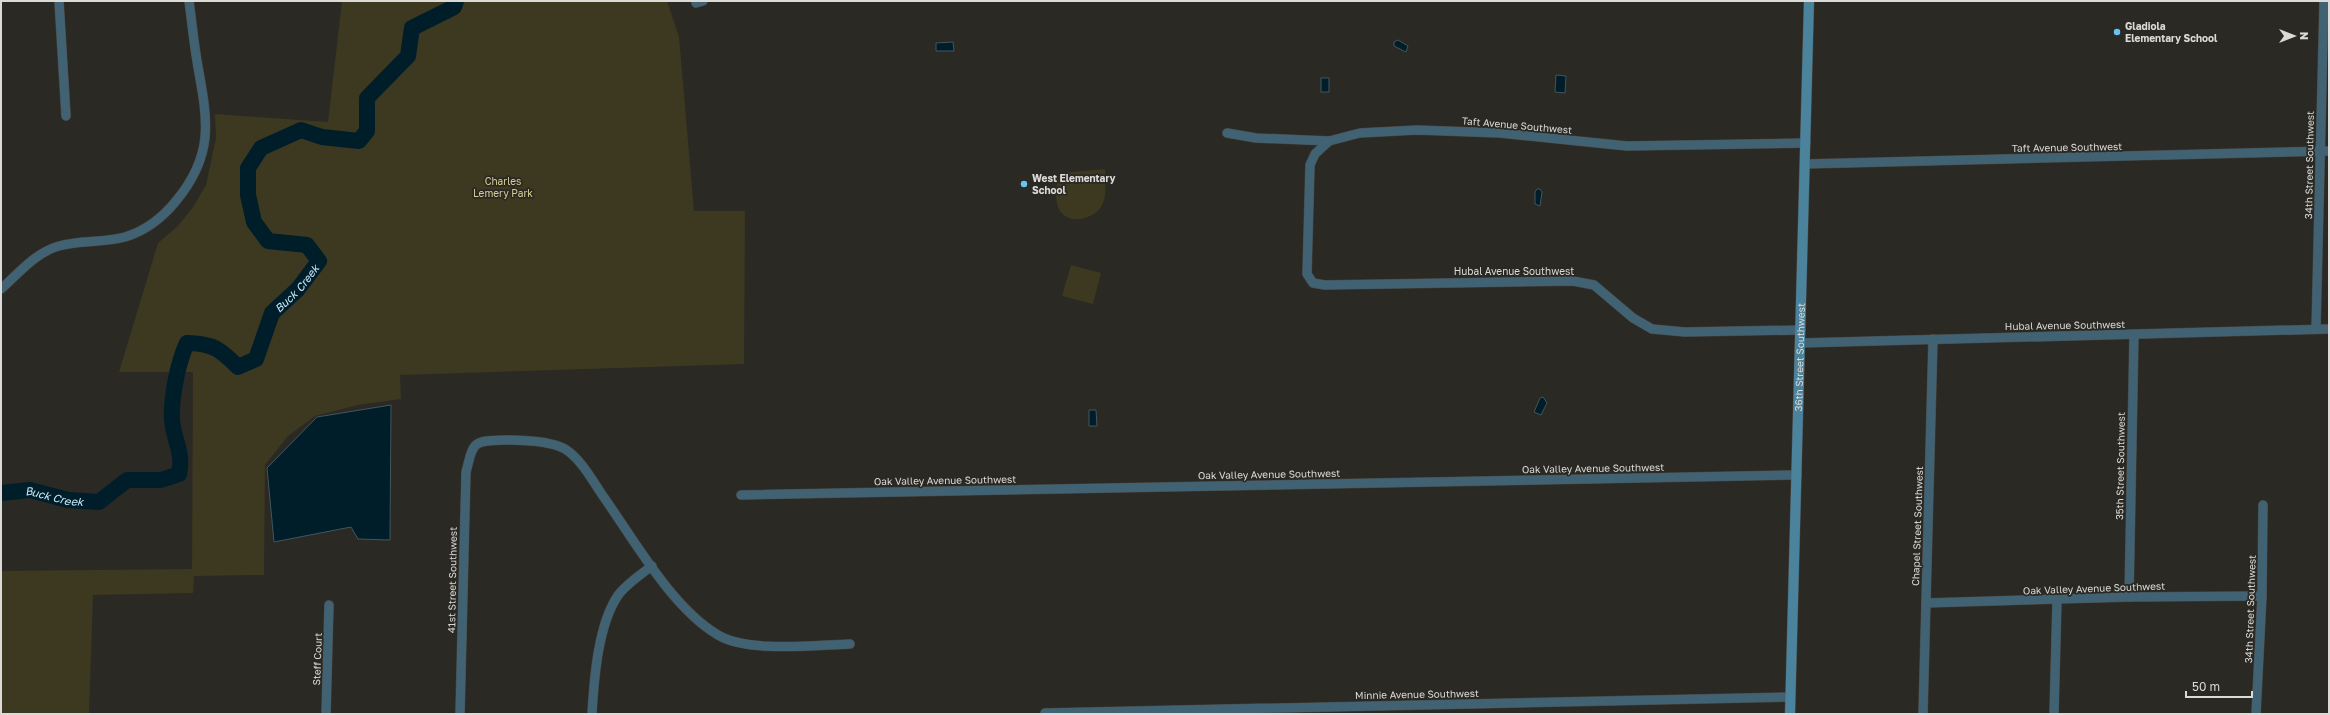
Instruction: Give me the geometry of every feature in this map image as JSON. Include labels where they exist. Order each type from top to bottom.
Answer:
[{"type":"street","points":[[59,1],[66,116]]},
{"type":"street","points":[[1,289],[42,253],[58,246],[111,240],[143,229],[164,216],[189,185],[200,162],[207,135],[205,100],[196,53],[189,1]]},
{"type":"street","name":"36th Street Southwest","points":[[1790,714],[1809,1]]},
{"type":"street","name":"34th Street Southwest","points":[[2316,329],[2324,151],[2324,1]]},
{"type":"street","name":"Taft Avenue Southwest","points":[[1227,133],[1256,138],[1329,142],[1360,133],[1417,130],[1500,133],[1627,146],[1806,143]]},
{"type":"street","name":"Hubal Avenue Southwest","points":[[1329,142],[1315,154],[1310,165],[1307,274],[1313,283],[1324,285],[1573,281],[1594,285],[1633,318],[1652,329],[1685,332],[1801,330]]},
{"type":"street","name":"Taft Avenue Southwest","points":[[1805,164],[2324,151]]},
{"type":"street","name":"Hubal Avenue Southwest","points":[[1800,343],[2134,335],[2329,328]]},
{"type":"street","name":"35th Street Southwest","points":[[2129,597],[2134,335]]},
{"type":"street","name":"Chapel Street Southwest","points":[[1923,714],[1933,339]]},
{"type":"street","name":"41st Street Southwest","points":[[460,714],[466,472],[472,447],[481,440],[530,440],[564,449],[581,465],[652,566]]},
{"type":"street","name":"Oak Valley Avenue Southwest","points":[[741,495],[1797,475]]},
{"type":"street","name":"34th Street Southwest","points":[[2256,714],[2262,596],[2263,505]]},
{"type":"street","points":[[592,714],[601,639],[608,613],[619,594],[633,580],[652,566],[687,610],[720,636],[736,642],[758,645],[850,644]]},
{"type":"street","name":"Oak Valley Avenue Southwest","points":[[1926,603],[2129,597],[2262,596]]},
{"type":"street","points":[[2054,714],[2057,600]]},
{"type":"street","name":"Steff Court","points":[[326,714],[329,605]]},
{"type":"street","name":"Minnie Avenue Southwest","points":[[1045,713],[1790,697]]},
{"type":"green space","name":"Charles Lemery Park","points":[[342,1],[667,1],[679,37],[694,211],[745,211],[744,364],[400,375],[401,399],[358,405],[315,416],[288,436],[265,465],[264,575],[194,576],[193,593],[93,595],[89,713],[1,714],[1,571],[192,569],[193,372],[119,372],[158,243],[178,226],[193,207],[206,185],[216,138],[215,114],[328,122]]},
{"type":"green space","points":[[1105,169],[1105,195],[1100,209],[1094,214],[1081,219],[1067,217],[1062,213],[1058,207],[1056,199],[1060,173]]},
{"type":"green space","points":[[1071,265],[1101,273],[1093,304],[1062,296]]},
{"type":"water","points":[[1398,40],[1408,46],[1406,52],[1394,46],[1394,42]]},
{"type":"water","points":[[953,42],[954,51],[936,51],[936,43]]},
{"type":"water","points":[[1556,75],[1566,76],[1565,93],[1555,92]]},
{"type":"water","points":[[1321,78],[1329,78],[1329,92],[1321,92]]},
{"type":"water","points":[[1537,189],[1540,189],[1542,192],[1540,206],[1535,204],[1535,192]]},
{"type":"water","points":[[1543,397],[1547,403],[1541,415],[1534,412],[1540,398]]},
{"type":"water","points":[[391,405],[390,540],[358,539],[351,527],[274,542],[267,468],[317,417]]},
{"type":"water","points":[[1089,410],[1096,410],[1097,426],[1089,426]]},
{"type":"waterway","name":"Buck Creek","points":[[1,493],[30,490],[68,500],[99,502],[127,480],[161,480],[179,474],[180,459],[173,426],[172,410],[178,370],[187,343],[204,344],[210,346],[227,356],[238,367],[256,359],[272,313],[298,289],[319,261],[307,245],[268,241],[254,222],[248,195],[248,168],[261,148],[301,130],[322,137],[359,141],[367,131],[367,98],[408,56],[412,28],[454,7],[456,1]]},
{"type":"place","name":"Gladiola Elementary School","points":[[2117,32]]},
{"type":"place","name":"West Elementary School","points":[[1024,184]]}]
